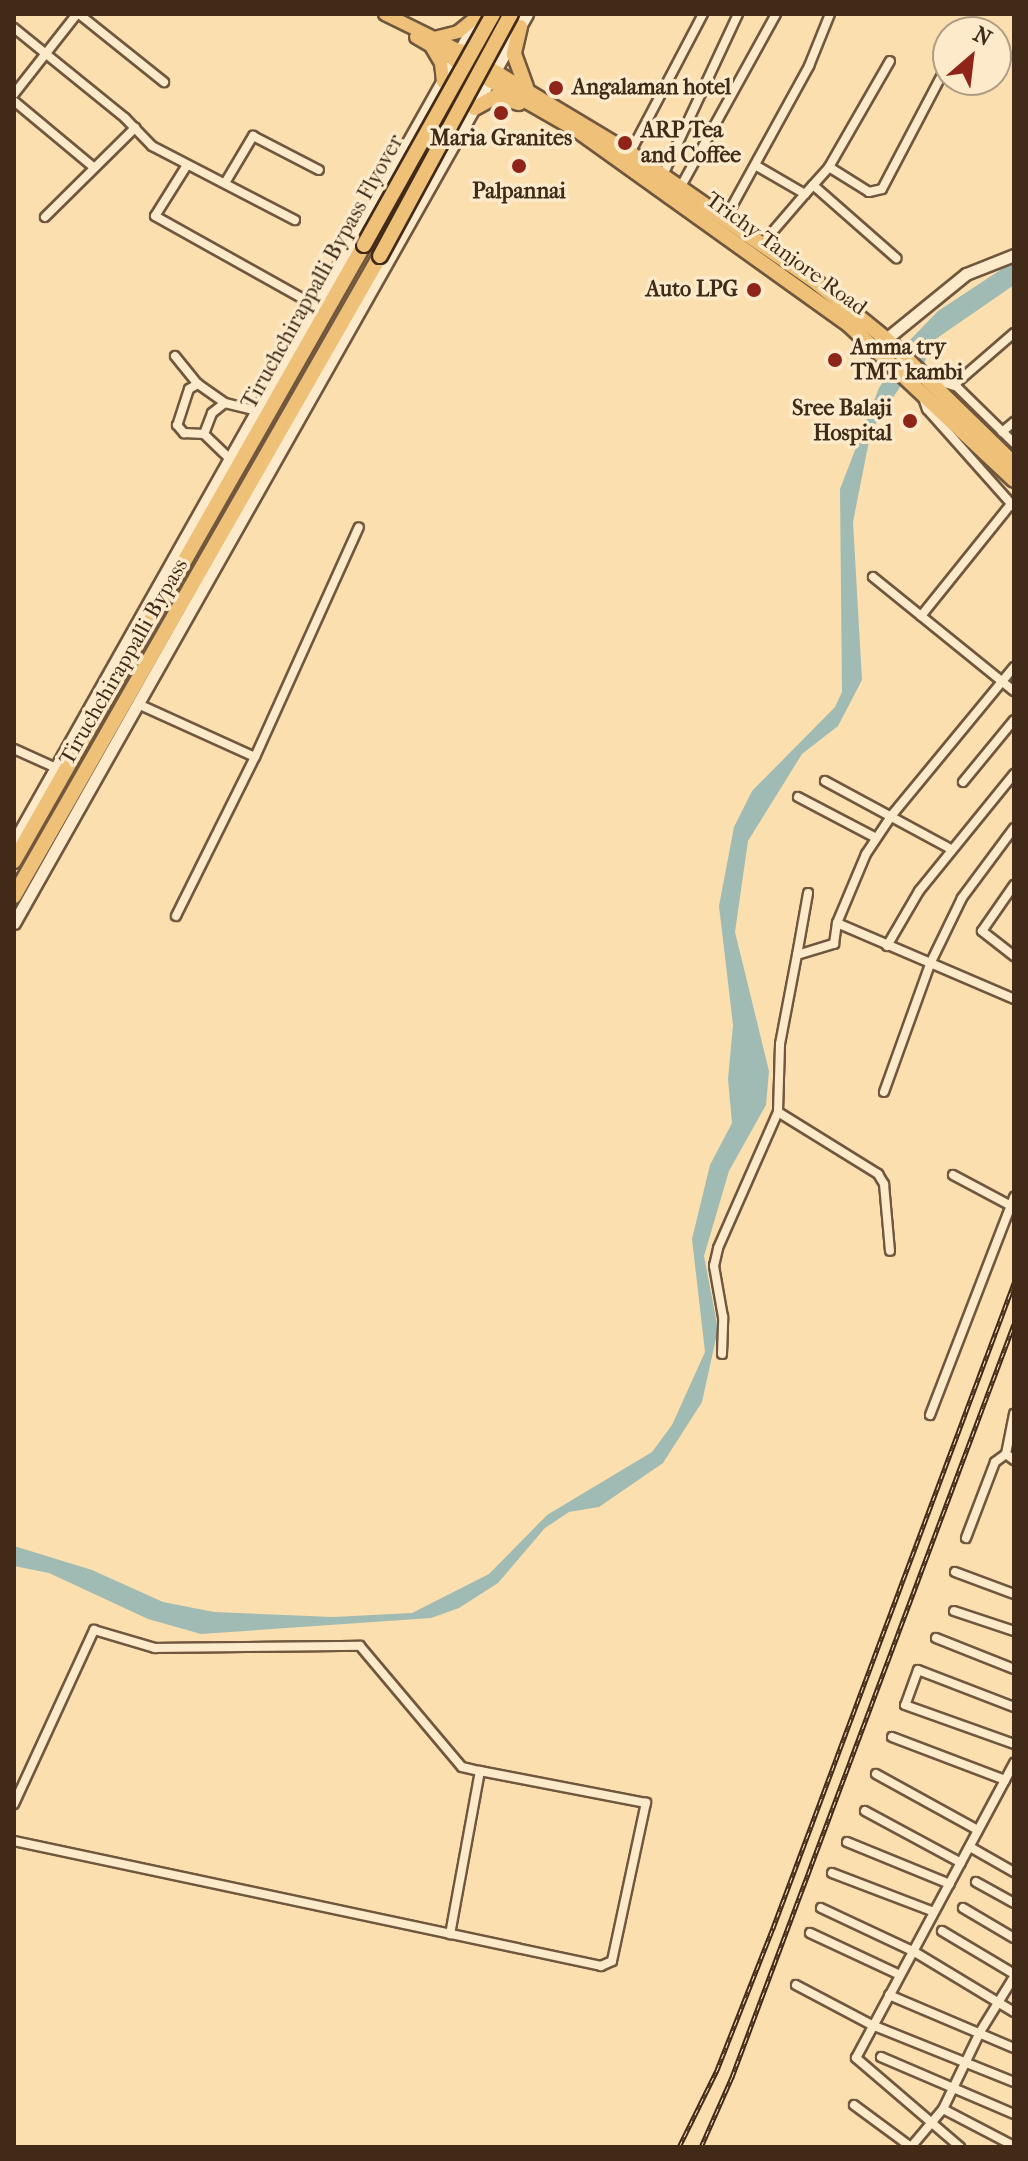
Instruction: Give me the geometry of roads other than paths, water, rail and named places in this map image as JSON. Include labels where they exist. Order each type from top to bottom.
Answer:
[{"type":"highway","name":"Tiruchchirappalli Bypass Flyover","points":[[191,551],[493,14]]},
{"type":"highway","name":"Tiruchchirappalli Bypass Flyover","points":[[271,449],[511,14]]},
{"type":"highway","points":[[524,21],[514,54],[526,87]]},
{"type":"highway","name":"Trichy Tanjore Road","points":[[457,55],[549,112],[889,349]]},
{"type":"highway","name":"Trichy Tanjore Road","points":[[493,75],[526,87],[630,153],[762,244],[889,349],[919,382],[946,396]]},
{"type":"highway","points":[[475,108],[497,96],[549,112]]},
{"type":"highway","points":[[946,396],[1014,464]]},
{"type":"highway","points":[[946,396],[1014,480]]},
{"type":"highway","name":"Tiruchchirappalli Bypass","points":[[14,896],[271,449]]},
{"type":"highway","points":[[189,535],[191,551]]},
{"type":"highway","name":"Tiruchchirappalli Bypass","points":[[14,861],[191,551]]},
{"type":"main road","points":[[386,14],[457,55]]},
{"type":"main road","points":[[433,42],[458,32],[480,14]]},
{"type":"main road","points":[[433,42],[441,63],[443,82]]},
{"type":"street","points":[[14,94],[78,14],[164,82]]},
{"type":"street","points":[[14,842],[318,307],[480,14]]},
{"type":"street","points":[[630,153],[703,14]]},
{"type":"street","points":[[663,175],[738,14]]},
{"type":"street","points":[[680,188],[776,14]]},
{"type":"street","points":[[725,219],[809,66],[830,14]]},
{"type":"street","points":[[14,923],[524,21]]},
{"type":"street","points":[[14,28],[135,128],[152,146],[295,220]]},
{"type":"street","points":[[762,244],[829,167],[890,61]]},
{"type":"street","points":[[829,167],[869,192],[882,189],[932,94]]},
{"type":"street","points":[[14,101],[92,166]]},
{"type":"street","points":[[45,217],[92,166],[135,128]]},
{"type":"street","points":[[225,183],[253,136],[319,170]]},
{"type":"street","points":[[187,165],[155,216],[318,307]]},
{"type":"street","points":[[755,165],[805,194]]},
{"type":"street","points":[[813,185],[896,258]]},
{"type":"street","points":[[889,349],[966,274],[1014,255]]},
{"type":"street","points":[[946,396],[1014,333]]},
{"type":"street","points":[[175,356],[198,384],[225,403],[258,411]]},
{"type":"street","points":[[919,382],[946,396],[1014,443]]},
{"type":"street","points":[[919,382],[927,409],[1013,506],[921,616]]},
{"type":"street","points":[[198,384],[191,386],[177,425],[184,433],[204,434],[231,460]]},
{"type":"street","points":[[204,434],[212,413],[225,403]]},
{"type":"street","points":[[1002,432],[1014,422]]},
{"type":"street","points":[[176,916],[255,757],[359,527]]},
{"type":"street","points":[[873,577],[1014,691]]},
{"type":"street","points":[[797,955],[815,946],[832,946],[837,923],[876,838],[1014,667]]},
{"type":"street","points":[[138,704],[255,757]]},
{"type":"street","points":[[963,782],[1014,720]]},
{"type":"street","points":[[15,747],[56,768]]},
{"type":"street","points":[[887,946],[951,849],[1014,774]]},
{"type":"street","points":[[825,781],[951,849]]},
{"type":"street","points":[[798,797],[876,838]]},
{"type":"street","points":[[884,1092],[930,964],[962,898],[1014,828]]},
{"type":"street","points":[[1012,952],[982,931],[1014,885]]},
{"type":"street","points":[[722,1354],[723,1317],[714,1266],[739,1192],[778,1112],[780,1044],[808,893]]},
{"type":"street","points":[[837,923],[930,964],[1013,995]]},
{"type":"street","points":[[778,1112],[878,1174],[884,1184],[890,1251]]},
{"type":"street","points":[[930,1415],[1012,1201],[953,1175]]},
{"type":"street","points":[[966,1538],[995,1462],[1010,1457],[1014,1414]]},
{"type":"street","points":[[955,1572],[1014,1594]]},
{"type":"street","points":[[954,1611],[1014,1631]]},
{"type":"street","points":[[14,1804],[94,1630],[155,1648],[360,1646],[462,1767],[646,1803],[612,1961],[601,1966],[14,1841]]},
{"type":"street","points":[[936,1638],[1014,1669]]},
{"type":"street","points":[[1014,1707],[918,1670],[905,1705],[1014,1744]]},
{"type":"street","points":[[892,1737],[1005,1780]]},
{"type":"street","points":[[960,2147],[858,2062],[857,2052],[1014,1763]]},
{"type":"street","points":[[450,1934],[480,1771]]},
{"type":"street","points":[[876,1774],[978,1830]]},
{"type":"street","points":[[865,1811],[961,1863]]},
{"type":"street","points":[[847,1842],[950,1884]]},
{"type":"street","points":[[970,1847],[1014,1872]]},
{"type":"street","points":[[832,1873],[934,1912]]},
{"type":"street","points":[[976,1882],[1014,1903]]},
{"type":"street","points":[[821,1908],[913,1951],[1014,2012]]},
{"type":"street","points":[[963,1908],[1014,1938]]},
{"type":"street","points":[[854,2105],[911,2147],[943,2109],[980,2032],[1014,1976],[942,1931]]},
{"type":"street","points":[[810,1933],[900,1975]]},
{"type":"street","points":[[796,1985],[872,2025],[1014,2082]]},
{"type":"street","points":[[889,1995],[1014,2048]]},
{"type":"street","points":[[881,2057],[1014,2114]]},
{"type":"street","points":[[943,2109],[1014,2146]]},
{"type":"water","points":[[1014,261],[1014,285],[930,343],[924,365],[902,384],[871,431],[853,522],[862,680],[838,726],[802,754],[748,841],[735,932],[769,1071],[766,1105],[729,1171],[704,1256],[718,1329],[702,1402],[663,1463],[599,1507],[569,1512],[545,1528],[498,1583],[459,1608],[431,1618],[201,1634],[148,1619],[49,1573],[14,1566],[14,1546],[92,1570],[163,1602],[214,1612],[333,1617],[412,1613],[489,1574],[547,1515],[652,1452],[672,1425],[705,1352],[692,1239],[710,1165],[732,1123],[728,1079],[733,1025],[719,906],[734,827],[752,791],[835,707],[842,692],[840,489],[879,388],[909,341],[938,311]]},
{"type":"railway","points":[[679,2147],[717,2070],[773,1928],[1014,1283]]},
{"type":"railway","points":[[701,2147],[732,2077],[1014,1324]]},
{"type":"place","name":"Angalaman hotel","points":[[556,88]]},
{"type":"place","name":"Maria Granites","points":[[501,113]]},
{"type":"place","name":"ARP Tea and Coffee","points":[[625,143]]},
{"type":"place","name":"Palpannai","points":[[519,166]]},
{"type":"place","name":"Auto LPG","points":[[754,290]]},
{"type":"place","name":"Amma try TMT kambi","points":[[835,360]]},
{"type":"place","name":"Sree Balaji Hospital","points":[[910,421]]}]
